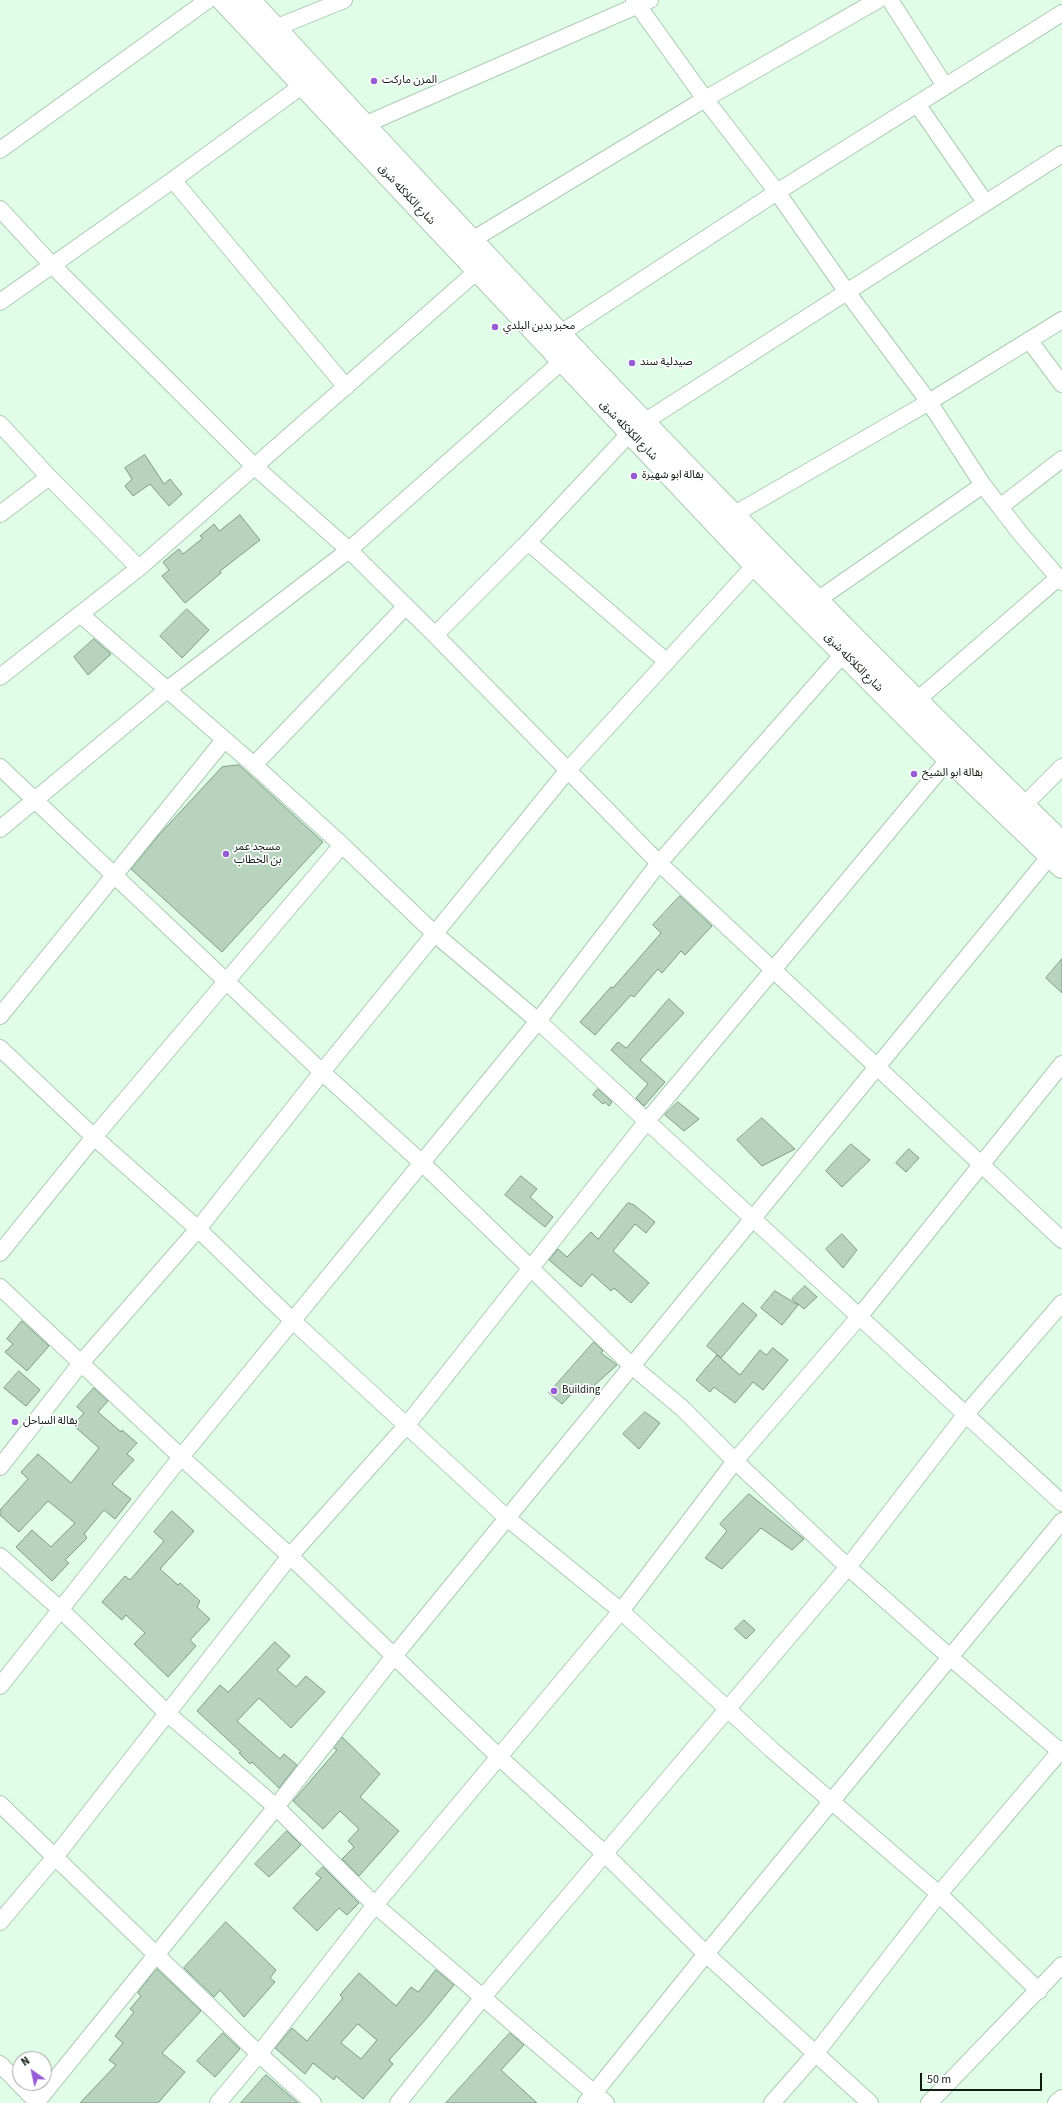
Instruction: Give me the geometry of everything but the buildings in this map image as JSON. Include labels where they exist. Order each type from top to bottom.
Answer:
[{"type":"street","points":[[0,150],[208,0]]},
{"type":"street","name":"شارع الكلاكله شرق","points":[[223,0],[476,272],[562,362],[637,427],[733,516],[816,601],[1023,806],[1058,855]]},
{"type":"street","name":"شارع الكلاكله شرق","points":[[249,0],[364,125],[561,333],[637,427],[755,566],[949,759],[1058,855]]},
{"type":"street","points":[[275,28],[344,0]]},
{"type":"street","points":[[472,240],[705,99],[878,0]]},
{"type":"street","points":[[890,0],[945,86]]},
{"type":"street","points":[[364,125],[640,2],[705,99],[777,192],[847,292],[928,402],[983,485],[1060,580],[916,701]]},
{"type":"street","points":[[561,333],[777,192],[1062,12]]},
{"type":"street","points":[[0,302],[173,180],[303,85]]},
{"type":"street","points":[[917,104],[985,202]]},
{"type":"street","points":[[435,635],[528,542],[637,427],[985,202],[1062,154]]},
{"type":"street","points":[[173,180],[346,387]]},
{"type":"street","points":[[0,209],[52,265],[255,467],[349,550],[406,606],[659,863],[1062,1240]]},
{"type":"street","points":[[0,677],[139,568],[476,272]]},
{"type":"street","points":[[733,516],[928,402],[1062,320]]},
{"type":"street","points":[[1029,340],[1062,384]]},
{"type":"street","points":[[0,829],[168,689],[349,550],[562,362]]},
{"type":"street","points":[[0,424],[48,477],[139,568]]},
{"type":"street","points":[[1000,507],[1062,459]]},
{"type":"street","points":[[0,514],[48,477]]},
{"type":"street","points":[[816,601],[983,485]]},
{"type":"street","points":[[528,542],[667,662]]},
{"type":"street","points":[[0,1467],[81,1364],[198,1229],[322,1072],[568,770],[755,566]]},
{"type":"street","points":[[254,765],[406,606]]},
{"type":"street","points":[[80,614],[254,765],[342,845],[435,934],[538,1021],[1062,1503]]},
{"type":"street","points":[[0,1686],[181,1457],[294,1322],[421,1162],[538,1021],[659,863],[844,653]]},
{"type":"street","points":[[0,1016],[224,740]]},
{"type":"street","points":[[0,1922],[55,1857],[290,1556],[406,1426],[648,1121],[949,759]]},
{"type":"street","points":[[0,767],[322,1072],[421,1162],[633,1367],[682,1408],[735,1461],[848,1567],[951,1658],[1061,1751],[939,1894],[816,2053],[772,2103]]},
{"type":"street","points":[[1023,806],[1062,767]]},
{"type":"street","points":[[0,1252],[94,1137],[342,845]]},
{"type":"street","points":[[0,2064],[37,2103],[276,1807],[394,1656],[633,1367],[877,1066],[1058,855]]},
{"type":"street","points":[[0,1048],[94,1137],[198,1229],[294,1322],[507,1518],[621,1611],[726,1709],[939,1894],[1039,1990]]},
{"type":"street","points":[[218,2103],[259,2054],[375,1905],[498,1756],[621,1611],[735,1461],[859,1317],[980,1164],[1062,1064]]},
{"type":"street","points":[[0,1287],[181,1457],[290,1556],[498,1756],[605,1854],[706,1954],[870,2103]]},
{"type":"street","points":[[398,2103],[483,1997],[848,1567],[966,1414],[1062,1303]]},
{"type":"street","points":[[0,1556],[60,1609],[168,1714],[276,1807],[375,1905],[430,1954],[483,1997],[595,2099],[706,1954],[831,1801],[951,1658],[1062,1521]]},
{"type":"street","points":[[0,1804],[157,1953],[259,2054],[313,2103]]},
{"type":"street","points":[[929,2103],[1062,1965]]},
{"type":"street","points":[[1056,2103],[1062,2098]]},
{"type":"place","name":"المزن ماركت","points":[[374,81]]},
{"type":"place","name":"مخبز بدين البلدي","points":[[495,327]]},
{"type":"place","name":"صيدلية سند","points":[[632,363]]},
{"type":"place","name":"بقالة ابو شهيرة","points":[[634,476]]},
{"type":"place","name":"بقالة ابو الشيخ","points":[[914,774]]},
{"type":"place","name":"مسجد عمر بن الخطاب","points":[[226,854]]},
{"type":"place","name":"Building","points":[[554,1391]]},
{"type":"place","name":"بقالة الساحل","points":[[15,1422]]}]
